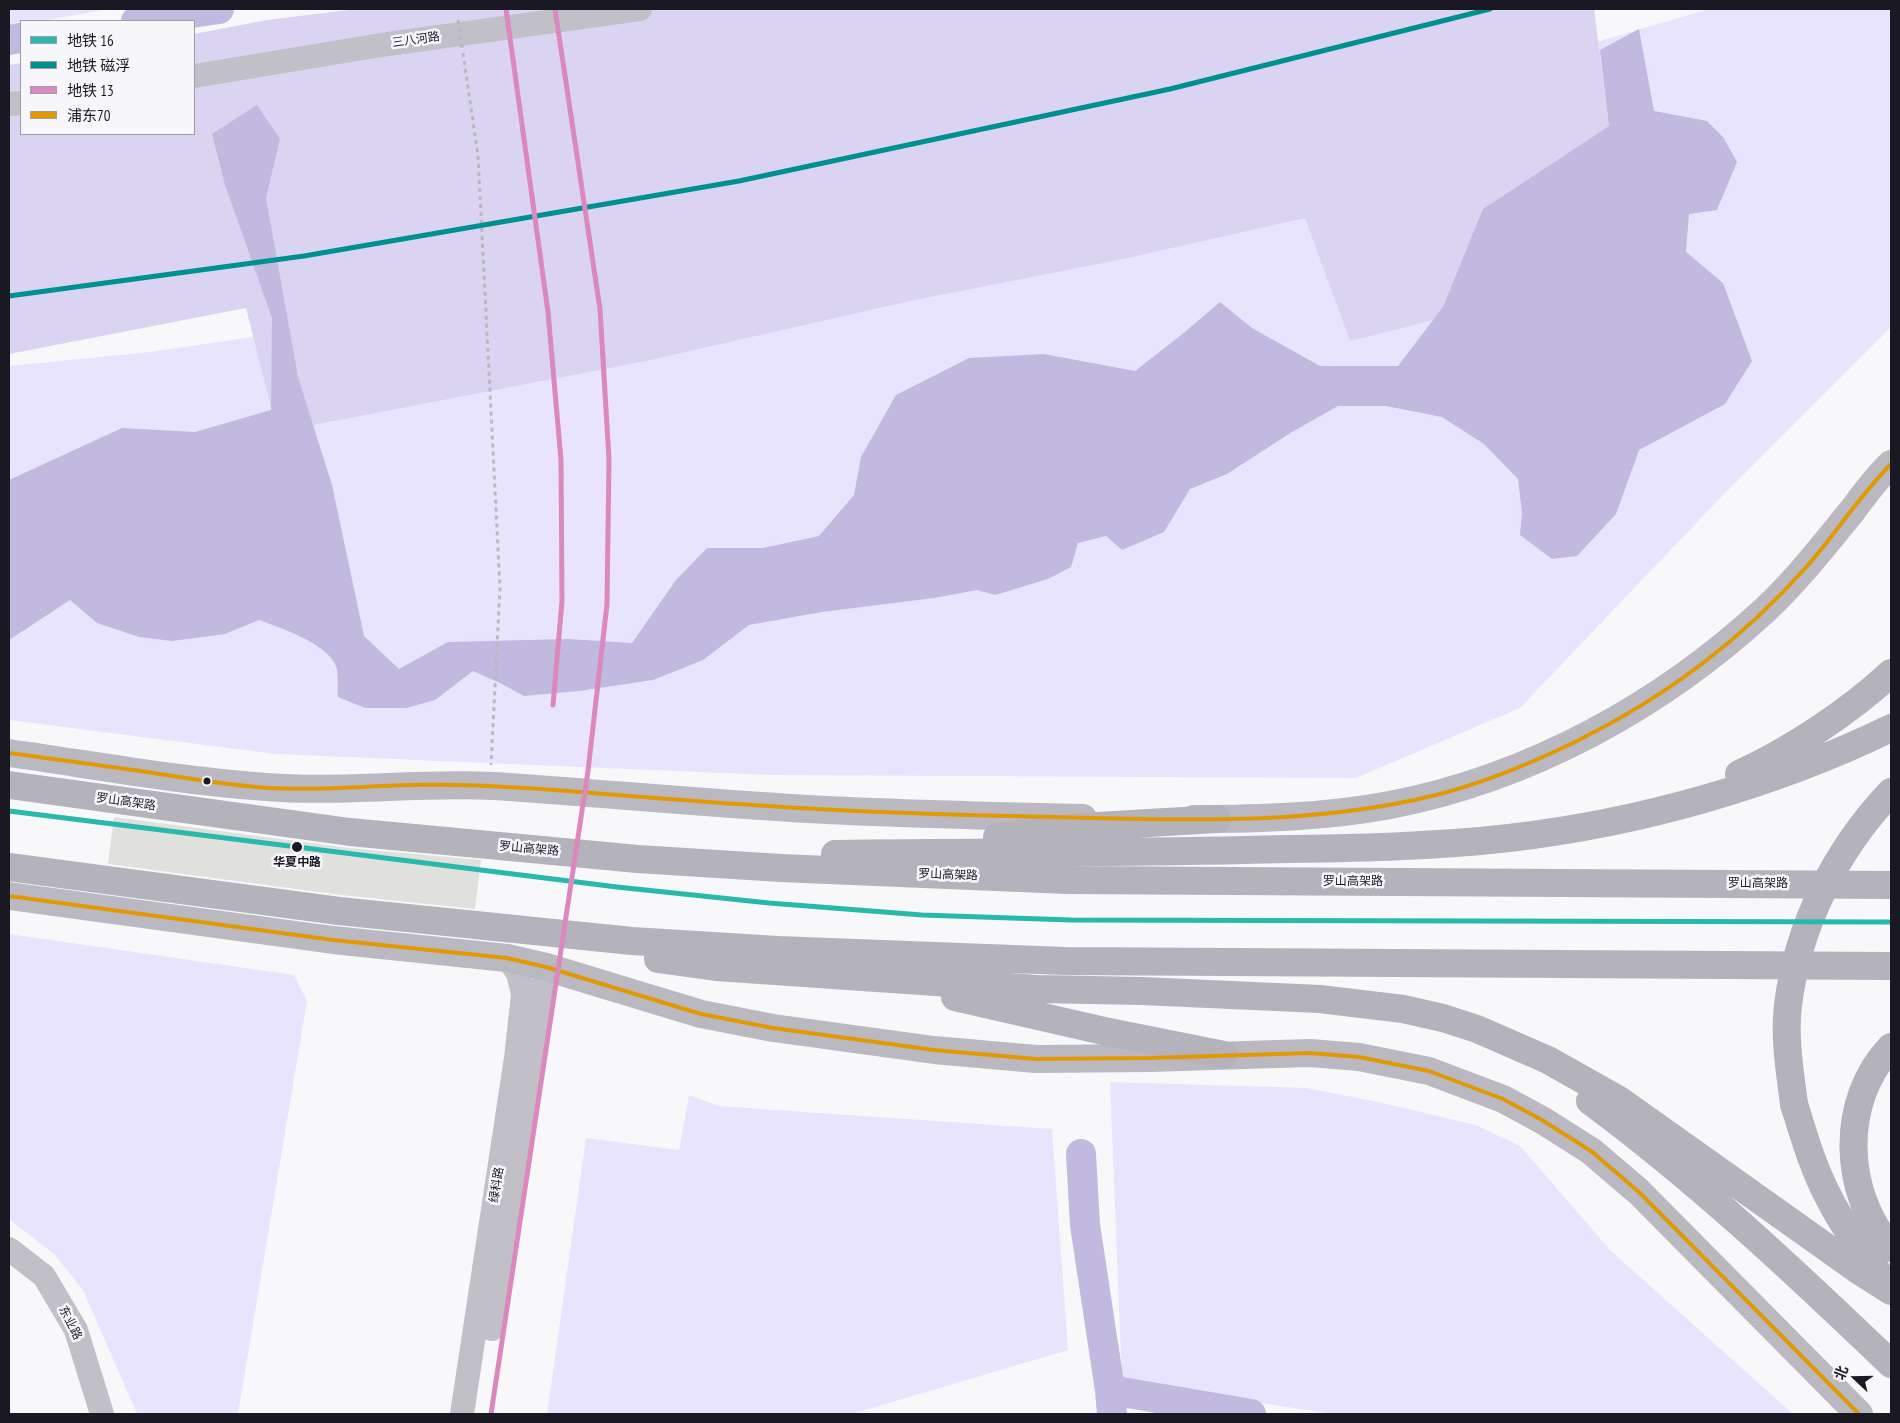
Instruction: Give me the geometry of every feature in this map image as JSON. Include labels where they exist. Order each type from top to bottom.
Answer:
[{"type":"highway","points":[[1592,825],[1660,806],[1755,767],[1837,716],[1891,673]]},
{"type":"highway","points":[[350,832],[782,854],[1207,850],[1425,844],[1510,838],[1592,825],[1660,810],[1804,766],[1891,728]]},
{"type":"highway","name":"罗山高架路","points":[[9,786],[350,832],[638,859],[901,874],[1067,880],[1891,885]]},
{"type":"highway","points":[[1891,792],[1874,809],[1852,837],[1826,881],[1810,920],[1797,960],[1788,1006],[1788,1055],[1794,1104],[1809,1153],[1829,1198],[1857,1243],[1891,1290]]},
{"type":"highway","points":[[782,854],[928,845],[1080,827],[1217,819]]},
{"type":"highway","points":[[9,867],[339,911],[572,948],[706,966],[1038,989],[1142,991],[1320,999],[1404,1009],[1443,1018],[1512,1044],[1613,1107],[1891,1290]]},
{"type":"highway","points":[[339,911],[632,941],[778,950],[1065,961],[1891,966]]},
{"type":"highway","points":[[818,974],[905,986],[1104,1031],[1224,1055]]},
{"type":"highway","points":[[1891,1047],[1867,1082],[1856,1115],[1853,1149],[1856,1181],[1866,1210],[1881,1237],[1891,1248]]},
{"type":"highway","points":[[1613,1107],[1891,1364]]},
{"type":"main road","points":[[9,754],[267,788],[311,789],[427,785],[490,786],[796,808],[942,815],[1217,819],[1280,818],[1391,805],[1436,795],[1533,761],[1583,738],[1647,701],[1710,658],[1766,609],[1808,564],[1891,464]]},
{"type":"main road","points":[[9,896],[324,938],[507,958],[546,967],[701,1014],[774,1028],[934,1050],[1036,1059],[1310,1053],[1359,1057],[1398,1064],[1461,1082],[1503,1099],[1542,1120],[1591,1152],[1639,1192],[1859,1414]]},
{"type":"street","name":"三八河路","points":[[202,75],[380,45],[640,9]]},
{"type":"street","name":"绿科路","points":[[462,1414],[516,1058],[523,994],[518,973],[507,958]]},
{"type":"street","name":"绿科路","points":[[478,1414],[523,1135],[546,967]]},
{"type":"street","name":"东业路","points":[[9,1249],[44,1276],[76,1330],[102,1414]]},
{"type":"path","points":[[458,20],[478,156],[500,588],[490,786]]},
{"type":"shaded area","points":[[9,9],[108,9],[48,20],[20,20],[20,25],[9,28]]},
{"type":"shaded area","points":[[357,9],[1594,9],[1609,126],[1483,209],[1473,310],[1350,341],[1305,218],[1123,259],[910,301],[646,361],[277,432],[246,308],[9,354],[9,65],[20,63],[20,135],[195,135],[195,34],[267,20]]},
{"type":"shaded area","points":[[1709,9],[1891,9],[1891,327],[1721,497],[1520,708],[1356,778],[769,775],[276,754],[9,720],[9,366],[150,352],[683,274],[1446,86]]},
{"type":"shaded area","points":[[1639,29],[1654,111],[1707,121],[1723,137],[1737,162],[1717,210],[1689,214],[1686,252],[1723,283],[1752,361],[1725,404],[1639,450],[1616,514],[1577,556],[1552,559],[1520,535],[1522,513],[1518,479],[1484,444],[1442,417],[1386,406],[1338,406],[1292,432],[1227,474],[1190,489],[1164,532],[1122,550],[1106,536],[1078,543],[1071,567],[1048,579],[995,595],[977,590],[934,598],[822,612],[749,625],[703,660],[653,680],[579,691],[524,696],[473,671],[435,700],[406,708],[365,708],[338,697],[336,666],[323,650],[302,637],[259,620],[225,634],[172,641],[139,637],[97,623],[70,600],[9,640],[9,480],[122,428],[195,432],[271,410],[272,318],[225,185],[212,134],[257,105],[280,139],[266,198],[298,377],[332,485],[364,636],[399,669],[448,642],[568,639],[632,643],[676,580],[707,548],[763,548],[819,536],[854,495],[861,457],[896,395],[969,358],[1044,354],[1135,371],[1220,302],[1252,328],[1320,366],[1398,366],[1443,307],[1483,209],[1609,126],[1600,50]]},
{"type":"shaded area","points":[[9,934],[294,975],[307,1001],[238,1414],[137,1414],[83,1290],[54,1254],[9,1219]]},
{"type":"shaded area","points":[[1110,1082],[1307,1088],[1378,1102],[1476,1125],[1520,1146],[1611,1251],[1793,1414],[1333,1414],[1122,1382]]},
{"type":"shaded area","points":[[689,1095],[718,1106],[1052,1129],[1068,1350],[852,1414],[547,1414],[586,1138],[679,1150]]},
{"type":"building","name":"华夏中路","points":[[114,817],[349,848],[481,860],[475,909],[341,895],[108,864]]},
{"type":"waterway","points":[[143,20],[219,9]]},
{"type":"waterway","points":[[9,40],[20,38]]},
{"type":"waterway","points":[[1081,1154],[1085,1225],[1112,1414]]},
{"type":"waterway","points":[[1110,1390],[1251,1414]]},
{"type":"metro line","name":"13","points":[[506,9],[548,312],[561,460],[562,601],[553,705]]},
{"type":"metro line","name":"13","points":[[491,1414],[588,771],[607,604],[609,459],[600,309],[555,9]]},
{"type":"metro line","name":"磁浮","points":[[9,296],[304,256],[739,181],[1170,89],[1490,9]]},
{"type":"metro line","name":"16","points":[[9,811],[617,887],[769,903],[922,915],[1071,920],[1891,922]]},
{"type":"transit line","name":"浦东70","points":[[9,753],[227,784],[269,788],[304,789],[410,785],[476,786],[828,810],[903,813],[1198,820],[1294,816],[1342,812],[1389,805],[1454,790],[1525,765],[1609,724],[1671,686],[1730,641],[1783,592],[1819,552],[1869,488],[1891,464]]},
{"type":"transit line","name":"浦东70","points":[[9,896],[333,940],[507,958],[546,967],[701,1014],[773,1028],[934,1050],[1036,1059],[1310,1053],[1359,1057],[1429,1071],[1503,1099],[1542,1120],[1591,1151],[1639,1192],[1859,1414]]},
{"type":"place","name":"华夏中路","points":[[297,847]]}]
